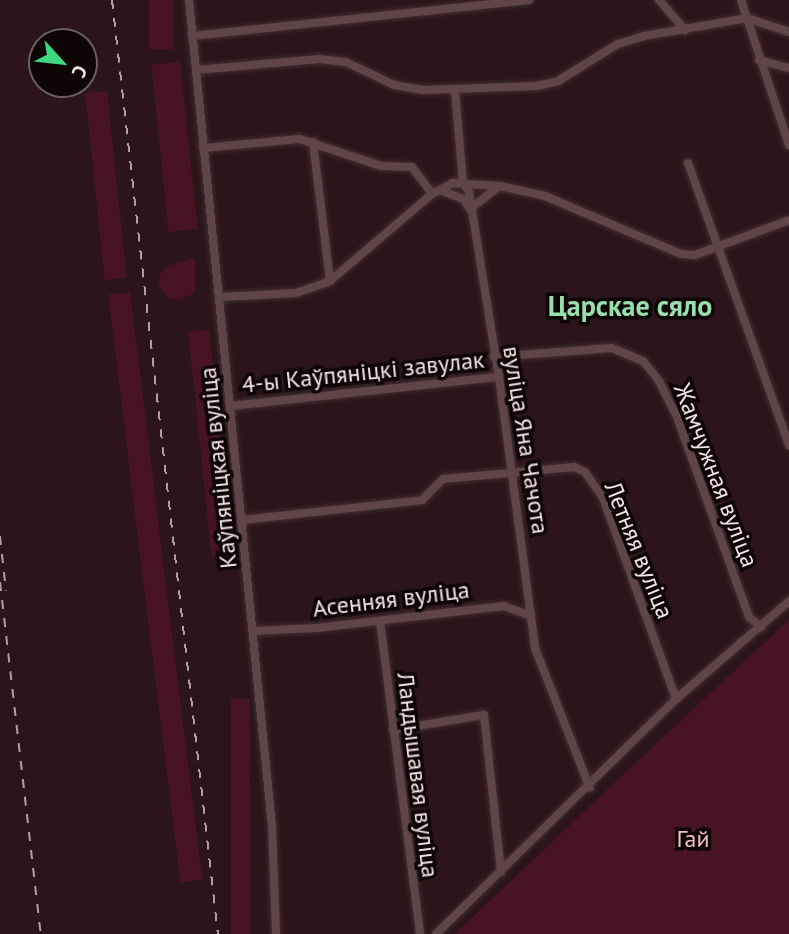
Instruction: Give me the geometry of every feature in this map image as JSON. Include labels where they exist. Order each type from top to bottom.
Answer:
[{"type":"street","name":"Каўпяніцкая вуліца","points":[[189,0],[221,297],[272,825],[276,934]]},
{"type":"street","points":[[192,36],[486,2],[530,0]]},
{"type":"street","points":[[659,0],[685,30]]},
{"type":"street","points":[[741,0],[789,145]]},
{"type":"street","points":[[196,70],[320,58],[346,62],[394,85],[455,90],[558,81],[618,44],[747,18],[789,32]]},
{"type":"street","points":[[759,60],[789,68]]},
{"type":"street","name":"вуліца Яна Чачота","points":[[455,90],[463,182],[499,377],[536,648],[552,696],[590,788]]},
{"type":"street","points":[[203,148],[300,139],[381,166],[416,169],[436,192],[463,199],[470,209],[500,186]]},
{"type":"street","points":[[313,142],[330,281]]},
{"type":"street","points":[[688,163],[789,444]]},
{"type":"street","points":[[221,297],[296,293],[330,281],[436,192],[463,182],[500,186],[545,196],[681,254],[695,255],[789,220]]},
{"type":"street","name":"Жамчужная вуліца","points":[[494,357],[612,348],[643,361],[659,381],[677,416],[748,617],[761,627]]},
{"type":"street","name":"4-ы Каўпяніцкі завулак","points":[[230,406],[499,377]]},
{"type":"street","name":"Летняя вуліца","points":[[242,520],[422,500],[443,479],[574,467],[596,485],[676,699]]},
{"type":"street","points":[[436,934],[590,788],[676,699],[789,601]]},
{"type":"street","name":"Асенняя вуліца","points":[[253,631],[380,621],[504,606],[531,616]]},
{"type":"street","name":"Ландышавая вуліца","points":[[380,621],[420,934]]},
{"type":"street","points":[[393,730],[484,715],[501,872]]},
{"type":"green space","points":[[149,0],[173,0],[173,49],[149,49]]},
{"type":"green space","points":[[180,62],[198,229],[169,232],[151,65]]},
{"type":"green space","points":[[107,91],[127,278],[105,280],[86,98],[98,98],[98,92]]},
{"type":"green space","points":[[195,258],[195,293],[180,300],[168,298],[159,286],[160,274],[167,266]]},
{"type":"green space","points":[[130,292],[202,880],[180,882],[108,295]]},
{"type":"green space","points":[[209,330],[233,554],[212,556],[188,332]]},
{"type":"green space","name":"Гай","points":[[789,620],[789,934],[455,934],[611,786]]},
{"type":"green space","points":[[231,699],[250,699],[250,934],[231,934]]},
{"type":"railway","points":[[112,0],[218,934]]},
{"type":"railway","points":[[0,536],[6,591]]},
{"type":"railway","points":[[0,582],[41,934]]},
{"type":"district","name":"Царскае сяло","points":[[630,306]]}]
